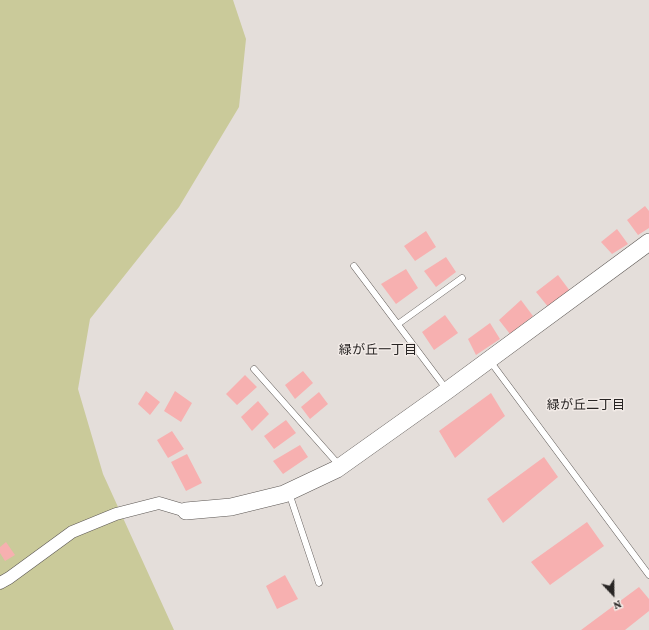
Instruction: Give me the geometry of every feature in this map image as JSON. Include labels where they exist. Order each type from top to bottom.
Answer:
[{"type":"street","points":[[0,583],[72,532],[116,514],[159,503],[186,511],[231,506],[288,492],[340,466],[448,390],[649,242]]},
{"type":"lane","points":[[354,266],[448,390]]},
{"type":"lane","points":[[398,324],[462,278]]},
{"type":"lane","points":[[489,360],[649,575]]},
{"type":"lane","points":[[254,369],[340,466]]},
{"type":"lane","points":[[288,492],[318,583]]},
{"type":"green space","points":[[0,0],[233,0],[246,39],[239,107],[179,207],[90,319],[78,389],[103,474],[174,630],[0,630]]},
{"type":"building","points":[[645,206],[649,211],[649,228],[638,235],[627,220]]},
{"type":"building","points":[[617,229],[628,244],[612,254],[601,242]]},
{"type":"building","points":[[426,231],[436,247],[415,261],[404,246]]},
{"type":"building","points":[[446,257],[456,272],[436,287],[424,271]]},
{"type":"building","points":[[406,269],[418,288],[396,304],[381,284]]},
{"type":"building","points":[[558,275],[570,291],[549,308],[536,292]]},
{"type":"building","points":[[521,300],[533,316],[510,334],[499,320]]},
{"type":"building","points":[[445,315],[458,333],[434,350],[422,332]]},
{"type":"building","points":[[490,323],[500,339],[476,355],[468,339]]},
{"type":"building","points":[[303,371],[313,383],[295,399],[285,385]]},
{"type":"building","points":[[245,375],[257,387],[237,405],[226,394]]},
{"type":"building","points":[[146,391],[160,402],[150,415],[138,404]]},
{"type":"building","points":[[175,391],[192,403],[181,422],[164,411]]},
{"type":"building","points":[[319,392],[328,404],[310,419],[301,407]]},
{"type":"building","points":[[491,393],[505,416],[455,458],[439,431]]},
{"type":"building","points":[[258,401],[269,414],[252,431],[241,417]]},
{"type":"building","points":[[286,420],[296,433],[274,449],[264,436]]},
{"type":"building","points":[[172,431],[184,449],[168,458],[157,440]]},
{"type":"building","points":[[300,445],[308,457],[283,474],[273,461]]},
{"type":"building","points":[[187,454],[202,483],[186,491],[171,462]]},
{"type":"building","points":[[544,457],[558,477],[503,523],[487,499]]},
{"type":"building","points":[[587,522],[604,546],[550,585],[531,562]]},
{"type":"building","points":[[6,542],[15,555],[5,561],[0,553],[0,547]]},
{"type":"building","points":[[285,575],[298,599],[277,609],[266,586]]},
{"type":"building","points":[[639,587],[649,599],[649,611],[625,630],[581,630]]},
{"type":"district","name":"緑が丘一丁目","points":[[378,350]]},
{"type":"district","name":"緑が丘二丁目","points":[[586,405]]}]
